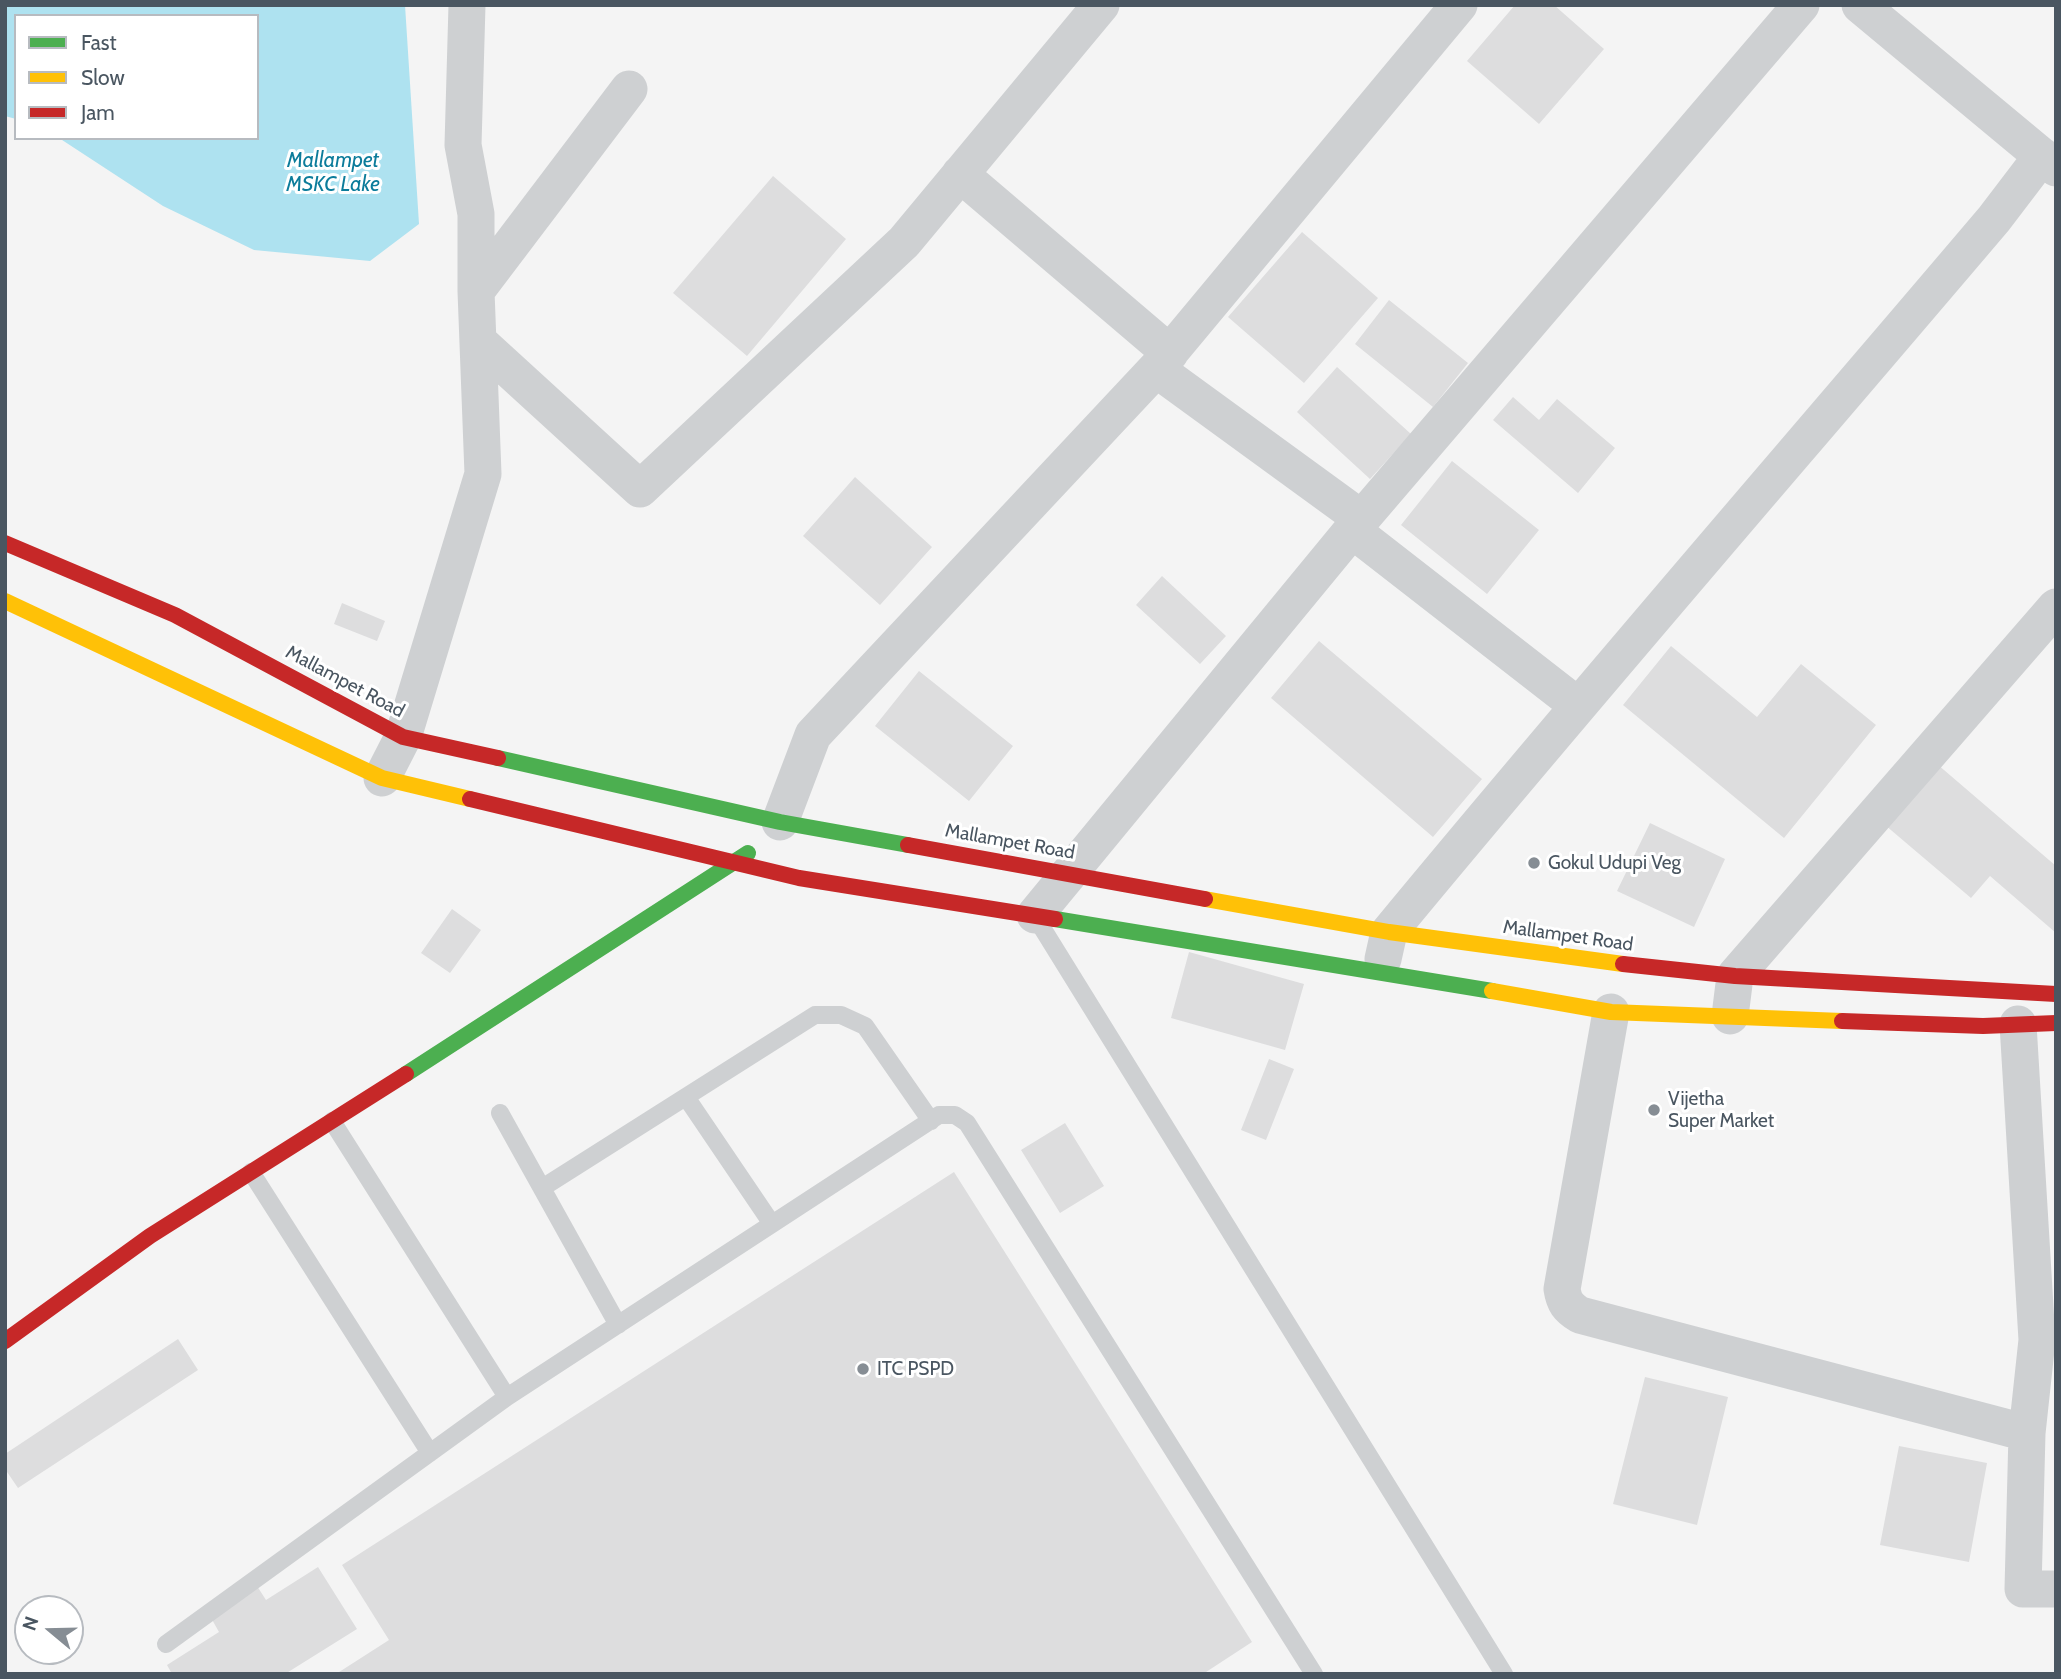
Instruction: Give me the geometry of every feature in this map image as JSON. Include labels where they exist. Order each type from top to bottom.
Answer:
[{"type":"main road","name":"Mallampet Road","points":[[5,543],[175,615],[402,737],[780,822],[1389,933],[1619,964],[1735,975],[2015,994],[2056,994]]},
{"type":"main road","points":[[5,601],[382,778],[799,878],[1381,971],[1611,1012],[2056,1023]]},
{"type":"main road","points":[[5,1340],[150,1236],[737,863],[780,822]]},
{"type":"street","points":[[382,778],[402,737],[483,474],[476,214],[463,145],[467,5]]},
{"type":"street","points":[[478,341],[640,489],[904,242],[1101,5]]},
{"type":"street","points":[[780,822],[813,735],[1163,361],[1459,5]]},
{"type":"street","points":[[1035,915],[1357,524],[1801,5]]},
{"type":"street","points":[[1381,971],[1389,933],[1577,705],[1707,558],[1994,219],[2049,162],[1860,5]]},
{"type":"street","points":[[476,292],[629,89]]},
{"type":"street","points":[[960,174],[1163,361],[1577,705]]},
{"type":"street","points":[[1730,1016],[1735,975],[2056,607]]},
{"type":"street","points":[[1611,1012],[1562,1289],[1564,1301],[1570,1310],[1580,1315],[2027,1433]]},
{"type":"street","points":[[2018,1024],[2046,1340],[2027,1433],[2022,1589],[2056,1589]]},
{"type":"lane","points":[[1035,915],[1504,1674]]},
{"type":"lane","points":[[542,1188],[815,1015],[841,1015],[865,1026],[931,1121]]},
{"type":"lane","points":[[686,1097],[772,1224]]},
{"type":"lane","points":[[500,1113],[618,1325]]},
{"type":"lane","points":[[166,1644],[507,1397],[939,1115],[955,1115],[967,1123],[1314,1674]]},
{"type":"lane","points":[[332,1121],[507,1397]]},
{"type":"lane","points":[[251,1172],[430,1453]]},
{"type":"water","name":"Mallampet MSKC Lake","points":[[5,5],[405,5],[419,224],[370,261],[254,250],[163,206],[62,140],[259,140],[259,14],[14,14],[14,118],[5,116]]},
{"type":"building","points":[[1515,5],[1554,5],[1604,49],[1539,124],[1467,61]]},
{"type":"building","points":[[773,176],[846,239],[747,356],[673,293]]},
{"type":"building","points":[[1302,232],[1378,298],[1304,383],[1228,317]]},
{"type":"building","points":[[1389,300],[1468,363],[1433,407],[1355,344]]},
{"type":"building","points":[[1337,367],[1411,434],[1370,479],[1297,412]]},
{"type":"building","points":[[1513,397],[1539,420],[1557,399],[1615,448],[1578,493],[1493,420]]},
{"type":"building","points":[[1452,461],[1539,530],[1487,594],[1401,525]]},
{"type":"building","points":[[855,477],[932,547],[880,605],[803,536]]},
{"type":"building","points":[[1162,576],[1226,636],[1200,664],[1136,605]]},
{"type":"building","points":[[342,603],[385,621],[377,641],[334,624]]},
{"type":"building","points":[[1319,641],[1482,779],[1433,837],[1271,698]]},
{"type":"building","points":[[1671,646],[1757,717],[1801,664],[1876,725],[1784,838],[1623,705]]},
{"type":"building","points":[[919,671],[1013,746],[969,801],[875,726]]},
{"type":"building","points":[[1937,764],[2056,866],[2056,933],[1990,876],[1971,898],[1885,825]]},
{"type":"building","points":[[1650,823],[1725,859],[1694,927],[1617,891]]},
{"type":"building","points":[[452,909],[481,930],[450,973],[421,953]]},
{"type":"building","points":[[1189,952],[1304,984],[1285,1050],[1171,1018]]},
{"type":"building","points":[[1269,1059],[1294,1069],[1266,1140],[1241,1130]]},
{"type":"building","points":[[1065,1123],[1104,1186],[1060,1213],[1021,1150]]},
{"type":"building","name":"ITC PSPD","points":[[954,1172],[1252,1642],[1203,1674],[336,1674],[389,1640],[342,1565]]},
{"type":"building","points":[[178,1339],[198,1370],[18,1488],[5,1469],[5,1454]]},
{"type":"building","points":[[1645,1377],[1728,1397],[1697,1525],[1613,1504]]},
{"type":"building","points":[[1899,1446],[1987,1463],[1969,1562],[1880,1545]]},
{"type":"building","points":[[318,1567],[357,1629],[285,1674],[172,1674],[167,1665],[219,1632],[210,1616],[257,1586],[266,1600]]},
{"type":"traffic: fast","points":[[498,758],[780,822],[908,845]]},
{"type":"traffic: fast","points":[[406,1074],[748,853]]},
{"type":"traffic: fast","points":[[1055,919],[1492,991]]},
{"type":"traffic: slow","points":[[5,601],[382,778],[470,799]]},
{"type":"traffic: slow","points":[[1205,899],[1389,932],[1623,964]]},
{"type":"traffic: slow","points":[[1492,991],[1611,1012],[1842,1021]]},
{"type":"traffic: jam","points":[[5,543],[175,615],[403,737],[498,758]]},
{"type":"traffic: jam","points":[[470,799],[799,878],[1055,919]]},
{"type":"traffic: jam","points":[[908,845],[1205,899]]},
{"type":"traffic: jam","points":[[1623,964],[1735,976],[2056,994]]},
{"type":"traffic: jam","points":[[1842,1021],[1983,1026],[2056,1023]]},
{"type":"traffic: jam","points":[[5,1341],[150,1236],[406,1074]]},
{"type":"place","name":"Gokul Udupi Veg","points":[[1534,863]]},
{"type":"place","name":"Vijetha Super Market","points":[[1654,1110]]},
{"type":"place","name":"ITC PSPD","points":[[863,1369]]}]
